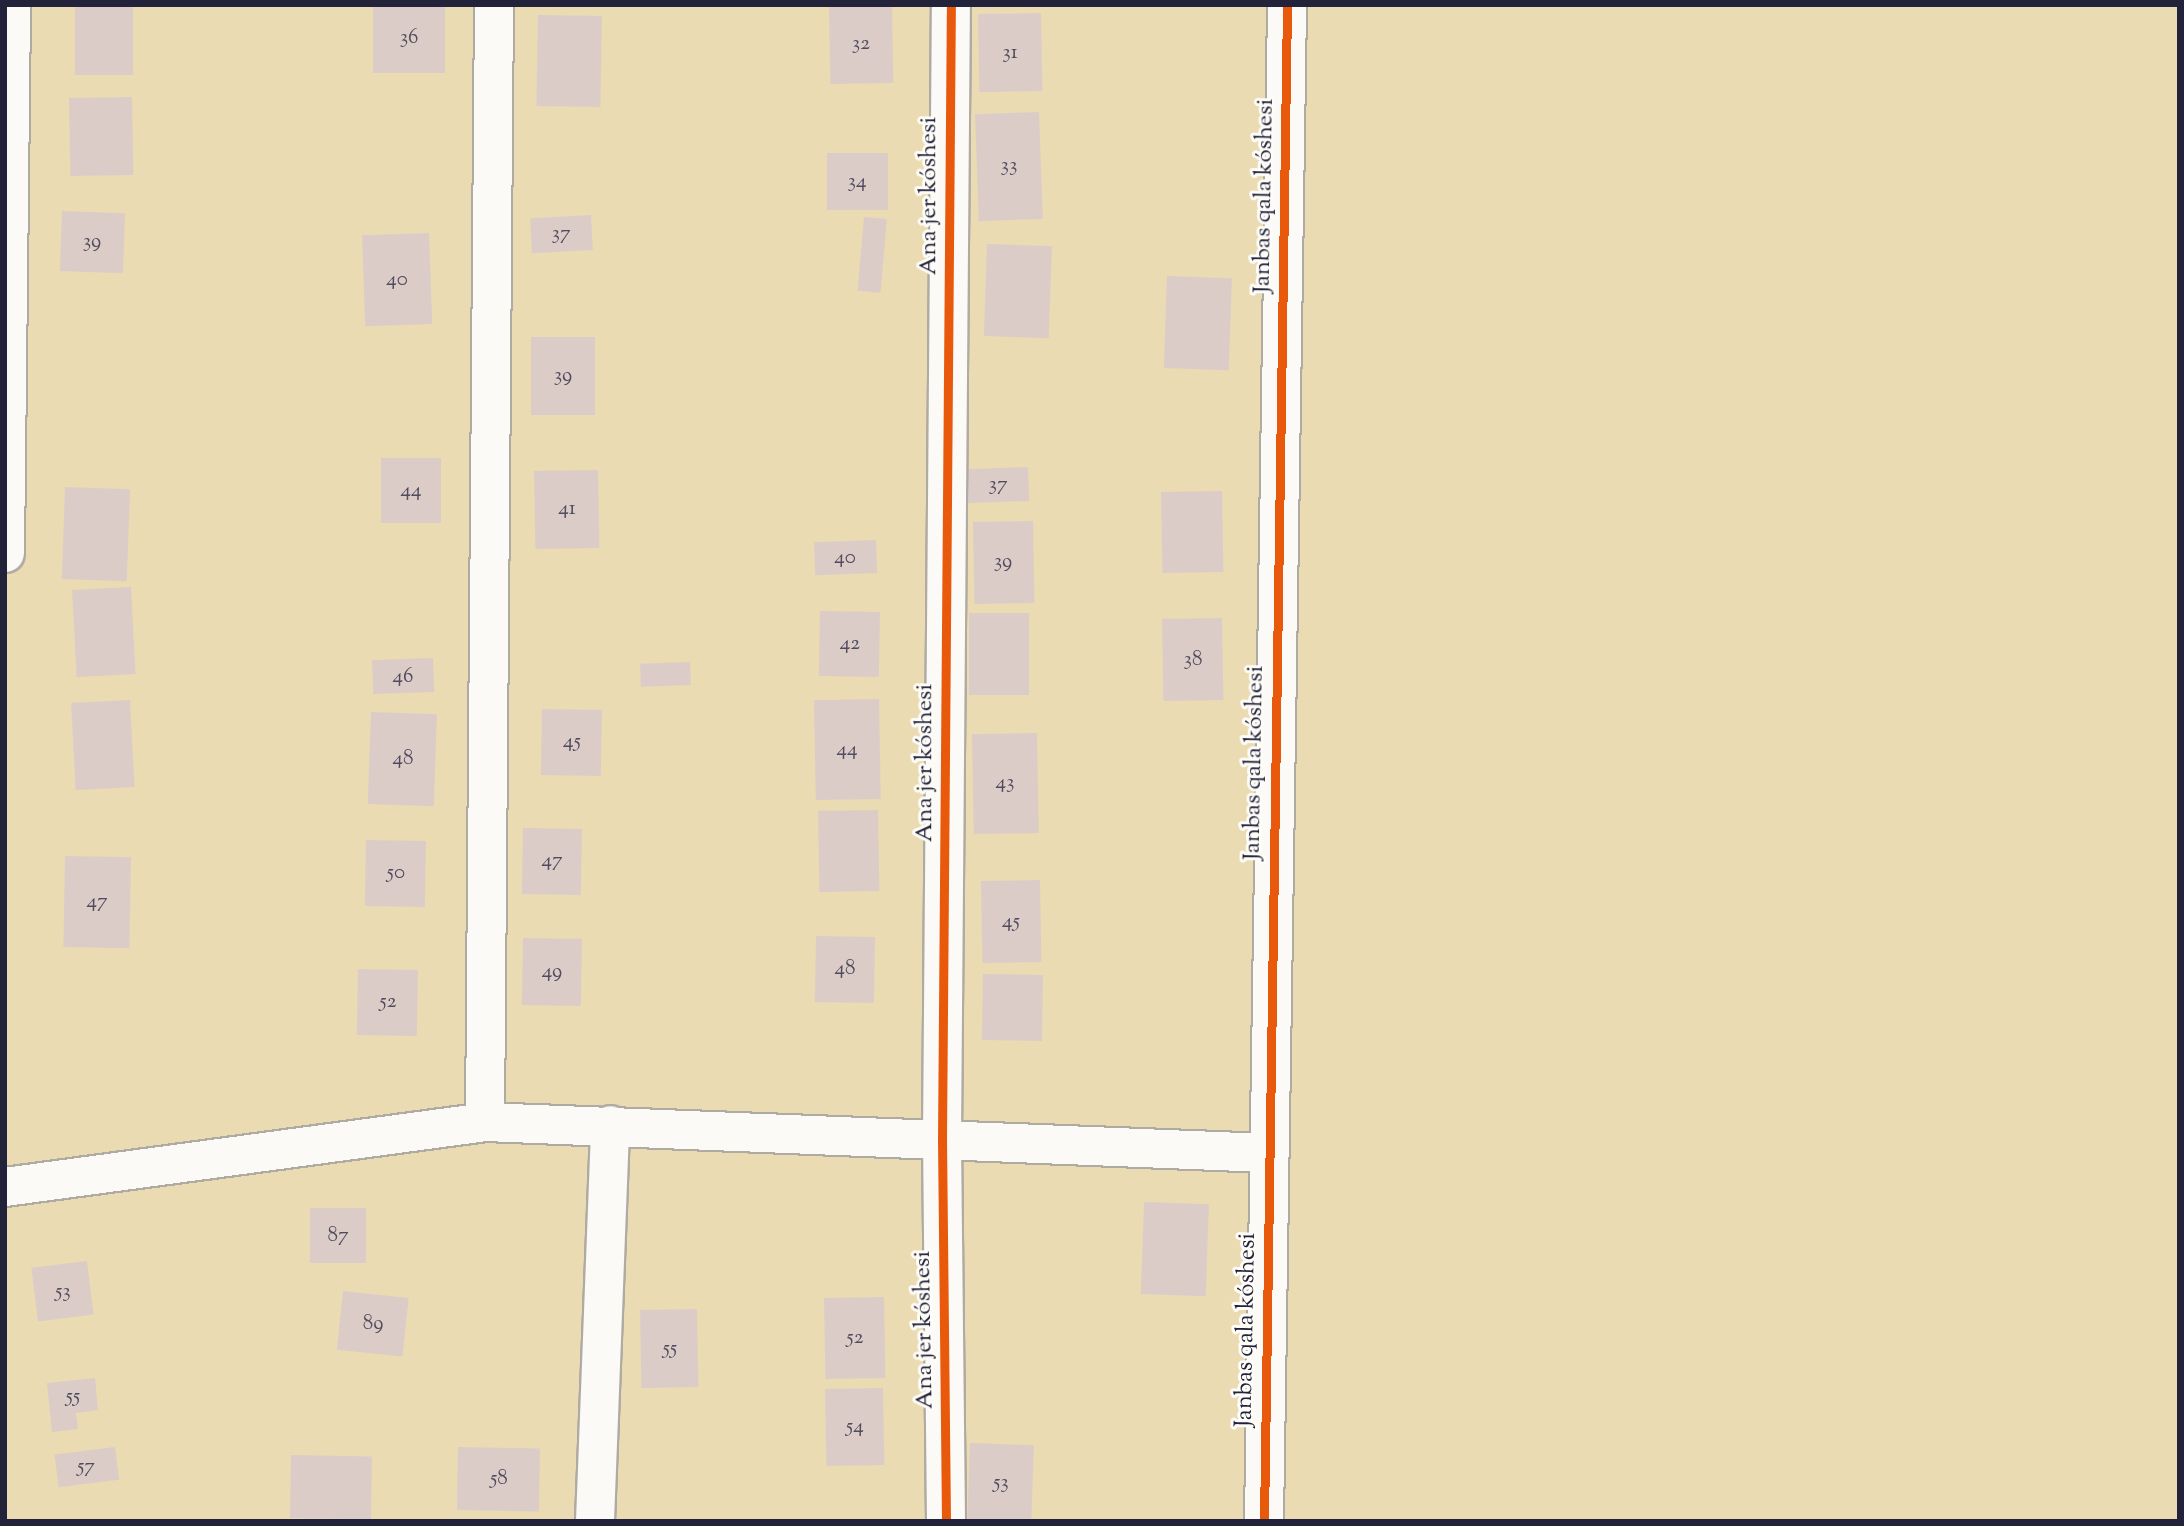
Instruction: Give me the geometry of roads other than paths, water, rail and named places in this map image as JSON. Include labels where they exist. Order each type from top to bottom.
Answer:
[{"type":"street","points":[[5,553],[11,5]]},
{"type":"street","points":[[485,1122],[494,5]]},
{"type":"street","name":"Ana jer kóshesi","points":[[946,1521],[942,1139],[951,5]]},
{"type":"street","name":"Janbas qala kóshesi","points":[[1264,1521],[1287,5]]},
{"type":"street","points":[[5,1187],[485,1122],[1268,1153]]},
{"type":"street","points":[[596,1521],[610,1125]]}]
